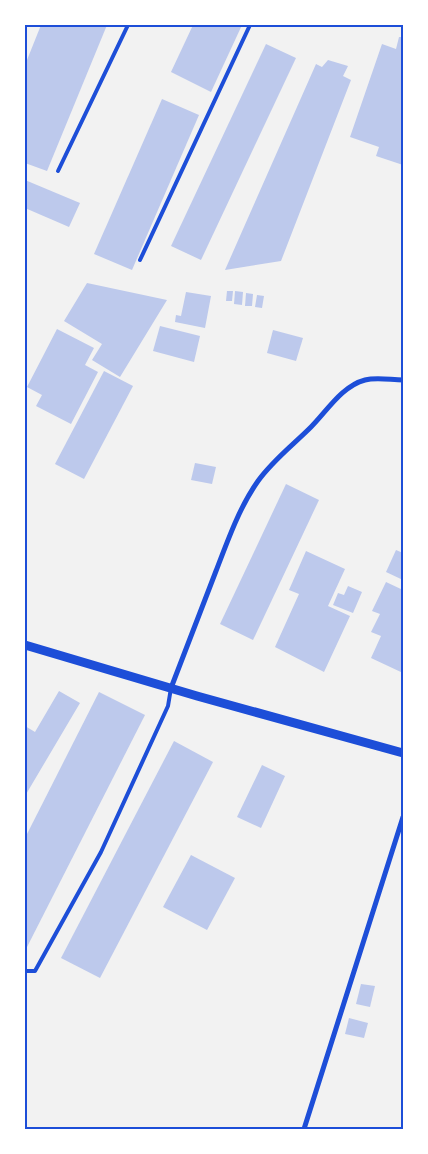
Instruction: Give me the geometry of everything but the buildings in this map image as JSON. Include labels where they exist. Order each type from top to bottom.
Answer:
[{"type":"street","points":[[170,688],[234,526],[246,499],[259,480],[273,463],[312,426],[344,391],[364,380],[403,380]]},
{"type":"street","points":[[25,645],[170,688],[403,753]]},
{"type":"street","points":[[304,1129],[403,817]]},
{"type":"lane","points":[[58,171],[128,25]]},
{"type":"lane","points":[[140,260],[250,25]]},
{"type":"lane","points":[[25,970],[35,972],[101,852],[168,706],[170,688]]}]
